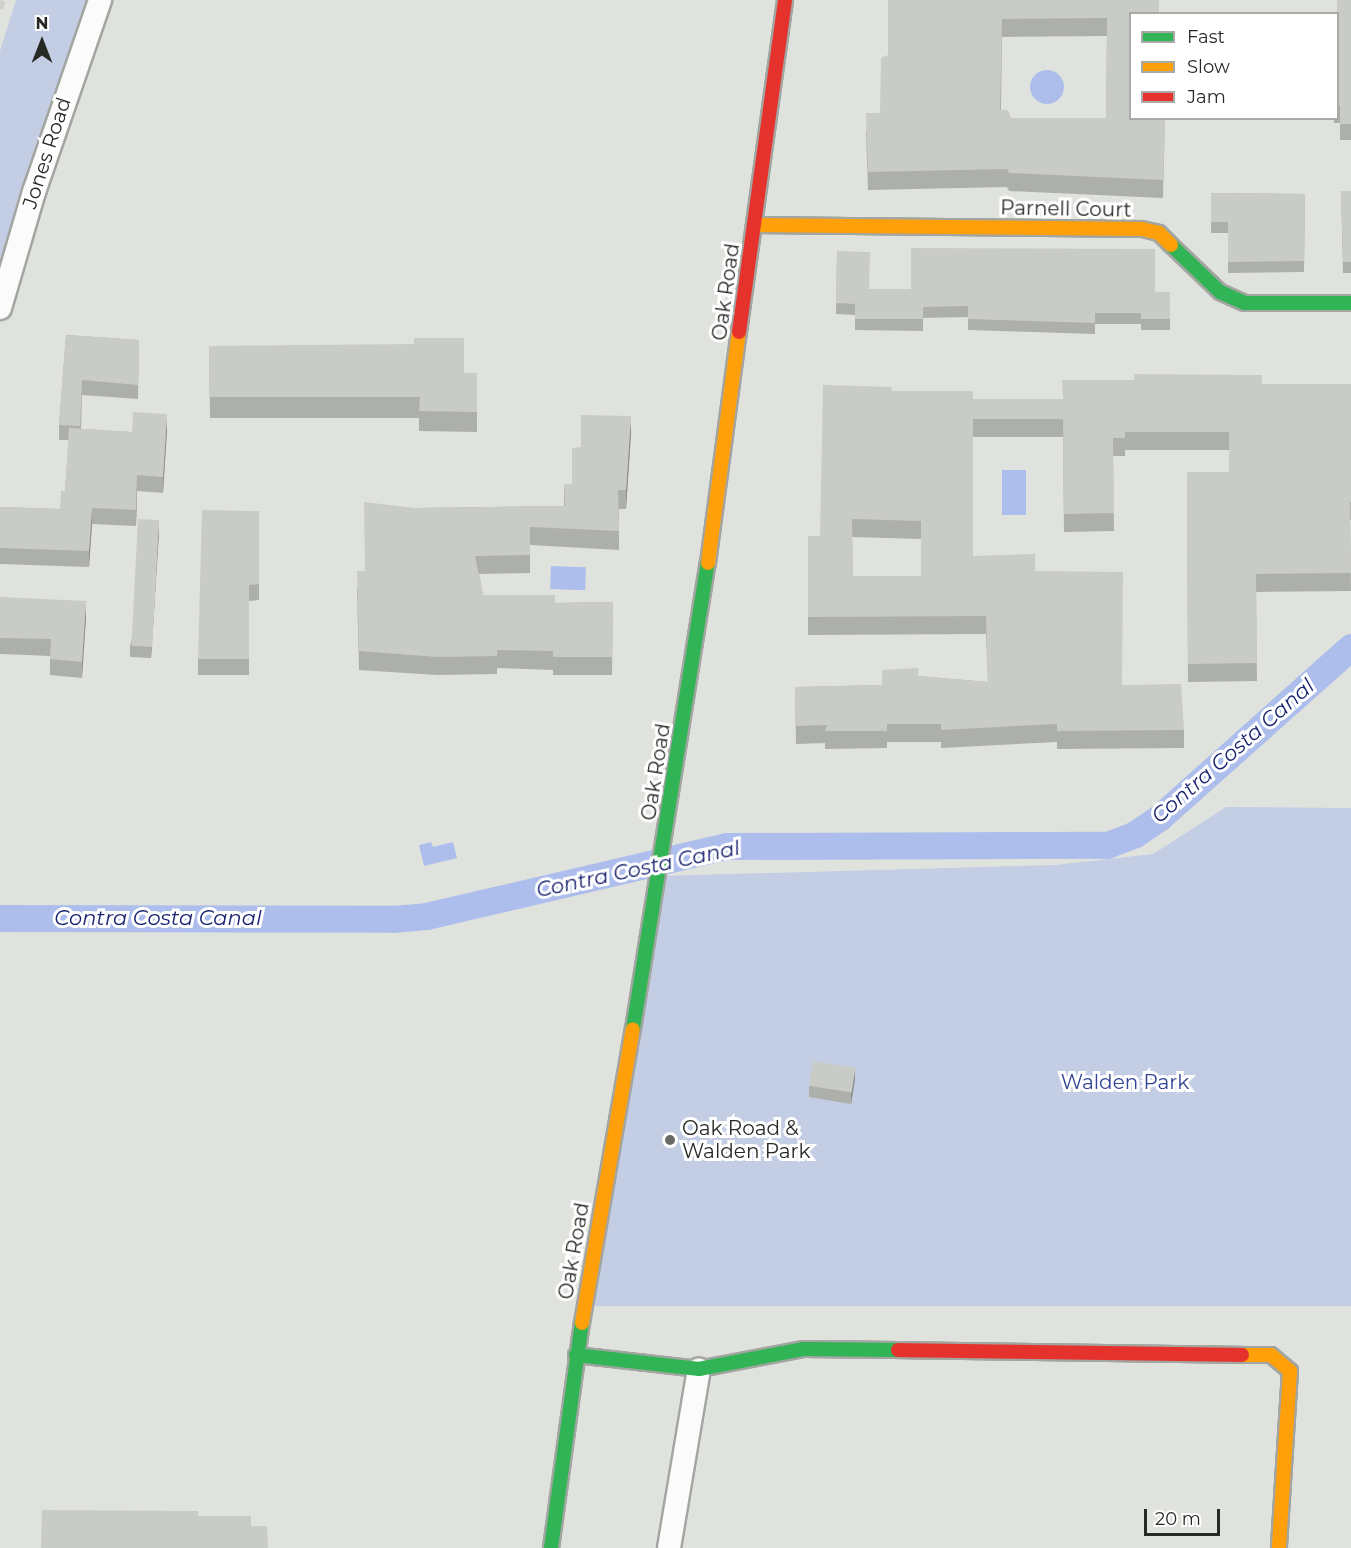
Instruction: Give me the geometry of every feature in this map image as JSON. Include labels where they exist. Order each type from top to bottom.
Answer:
[{"type":"main road","name":"Oak Road","points":[[551,1548],[576,1354],[666,837],[785,0]]},
{"type":"main road","name":"Parnell Court","points":[[754,225],[1142,229],[1159,233],[1220,292],[1245,303],[1351,303]]},
{"type":"main road","points":[[576,1354],[699,1369],[804,1350],[1271,1354],[1290,1371],[1291,1385],[1279,1548]]},
{"type":"street","name":"Jones Road","points":[[0,308],[34,192],[100,0]]},
{"type":"street","points":[[669,1548],[699,1369]]},
{"type":"green space","points":[[16,0],[100,0],[0,308],[0,51]]},
{"type":"green space","name":"Walden Park","points":[[1226,807],[1351,808],[1351,1306],[584,1306],[659,876],[1055,865],[1153,854]]},
{"type":"water","points":[[1047,70],[1059,75],[1064,87],[1059,99],[1047,104],[1035,99],[1030,87],[1035,75]]},
{"type":"water","points":[[1002,470],[1026,470],[1026,515],[1002,515]]},
{"type":"water","points":[[551,566],[586,567],[585,590],[550,589]]},
{"type":"water","points":[[431,842],[433,847],[453,842],[457,858],[424,866],[419,845]]},
{"type":"building","points":[[888,0],[1159,0],[1159,12],[1129,12],[1129,120],[1165,120],[1163,180],[1009,173],[1007,169],[868,172],[866,113],[880,113],[881,58],[888,55]],"holes":[[[1107,18],[1106,118],[1011,118],[1008,110],[1000,110],[1002,19]]]},
{"type":"building","points":[[1337,0],[1351,0],[1351,124],[1340,124],[1339,12],[1337,12]]},
{"type":"building","points":[[1341,191],[1351,191],[1351,262],[1343,262]]},
{"type":"building","points":[[1211,193],[1305,194],[1304,261],[1228,262],[1228,222],[1211,222]]},
{"type":"building","points":[[911,248],[1155,249],[1155,292],[1170,292],[1170,319],[1141,319],[1141,313],[1095,313],[1095,323],[968,319],[968,306],[923,307],[923,319],[855,319],[855,304],[836,303],[837,251],[870,252],[869,289],[911,289]]},
{"type":"building","points":[[66,335],[139,340],[138,385],[82,380],[80,426],[59,425]]},
{"type":"building","points":[[414,338],[464,338],[464,373],[477,373],[477,412],[419,411],[420,397],[210,397],[209,346],[414,344]]},
{"type":"building","points":[[1134,374],[1262,375],[1262,384],[1351,384],[1351,573],[1256,574],[1257,663],[1188,664],[1187,472],[1229,472],[1229,432],[1125,432],[1125,438],[1113,438],[1114,513],[1064,514],[1063,419],[973,419],[973,556],[1035,554],[1035,571],[1123,572],[1122,685],[1181,684],[1184,730],[1057,731],[1057,724],[941,730],[941,724],[887,724],[887,731],[825,731],[827,725],[796,726],[795,687],[882,685],[882,670],[918,668],[918,676],[988,682],[986,616],[808,617],[808,536],[820,536],[823,385],[892,387],[891,391],[973,391],[973,399],[1063,399],[1062,380],[1134,380]],"holes":[[[852,519],[921,521],[921,576],[853,576]]]},
{"type":"building","points":[[133,412],[167,414],[163,477],[137,475],[136,510],[92,508],[89,551],[0,548],[0,507],[60,509],[61,491],[65,491],[69,428],[132,432]]},
{"type":"building","points":[[581,415],[631,416],[626,490],[618,490],[619,531],[530,527],[530,555],[475,556],[483,595],[555,595],[555,603],[613,602],[612,657],[553,657],[553,651],[497,650],[497,656],[437,657],[359,651],[357,571],[365,571],[364,502],[415,508],[565,506],[564,484],[572,484],[572,448],[581,447]]},
{"type":"building","points":[[202,510],[259,511],[259,584],[249,585],[249,659],[198,659]]},
{"type":"building","points":[[138,519],[159,520],[152,647],[131,646]]},
{"type":"building","points":[[0,597],[86,601],[82,662],[50,659],[51,639],[0,638]]},
{"type":"building","points":[[813,1061],[855,1068],[852,1092],[809,1086]]},
{"type":"building","points":[[42,1510],[198,1511],[198,1516],[251,1516],[251,1526],[267,1526],[268,1548],[41,1548]]},
{"type":"waterway","name":"Contra Costa Canal","points":[[0,918],[393,919],[426,916],[727,846],[1107,845],[1135,834],[1160,817],[1351,647]]},
{"type":"railway","points":[[0,9],[3,0]]},
{"type":"traffic: fast","points":[[1171,245],[1220,292],[1245,303],[1351,303]]},
{"type":"traffic: fast","points":[[633,1029],[708,563]]},
{"type":"traffic: fast","points":[[551,1548],[582,1323]]},
{"type":"traffic: fast","points":[[576,1355],[699,1369],[804,1349],[898,1350]]},
{"type":"traffic: slow","points":[[754,225],[1142,229],[1159,233],[1171,245]]},
{"type":"traffic: slow","points":[[708,563],[739,332]]},
{"type":"traffic: slow","points":[[582,1323],[633,1029]]},
{"type":"traffic: slow","points":[[1242,1355],[1271,1355],[1290,1371],[1279,1548]]},
{"type":"traffic: jam","points":[[739,332],[785,0]]},
{"type":"traffic: jam","points":[[898,1350],[1242,1355]]},
{"type":"place","name":"Oak Road & Walden Park","points":[[670,1140]]}]
